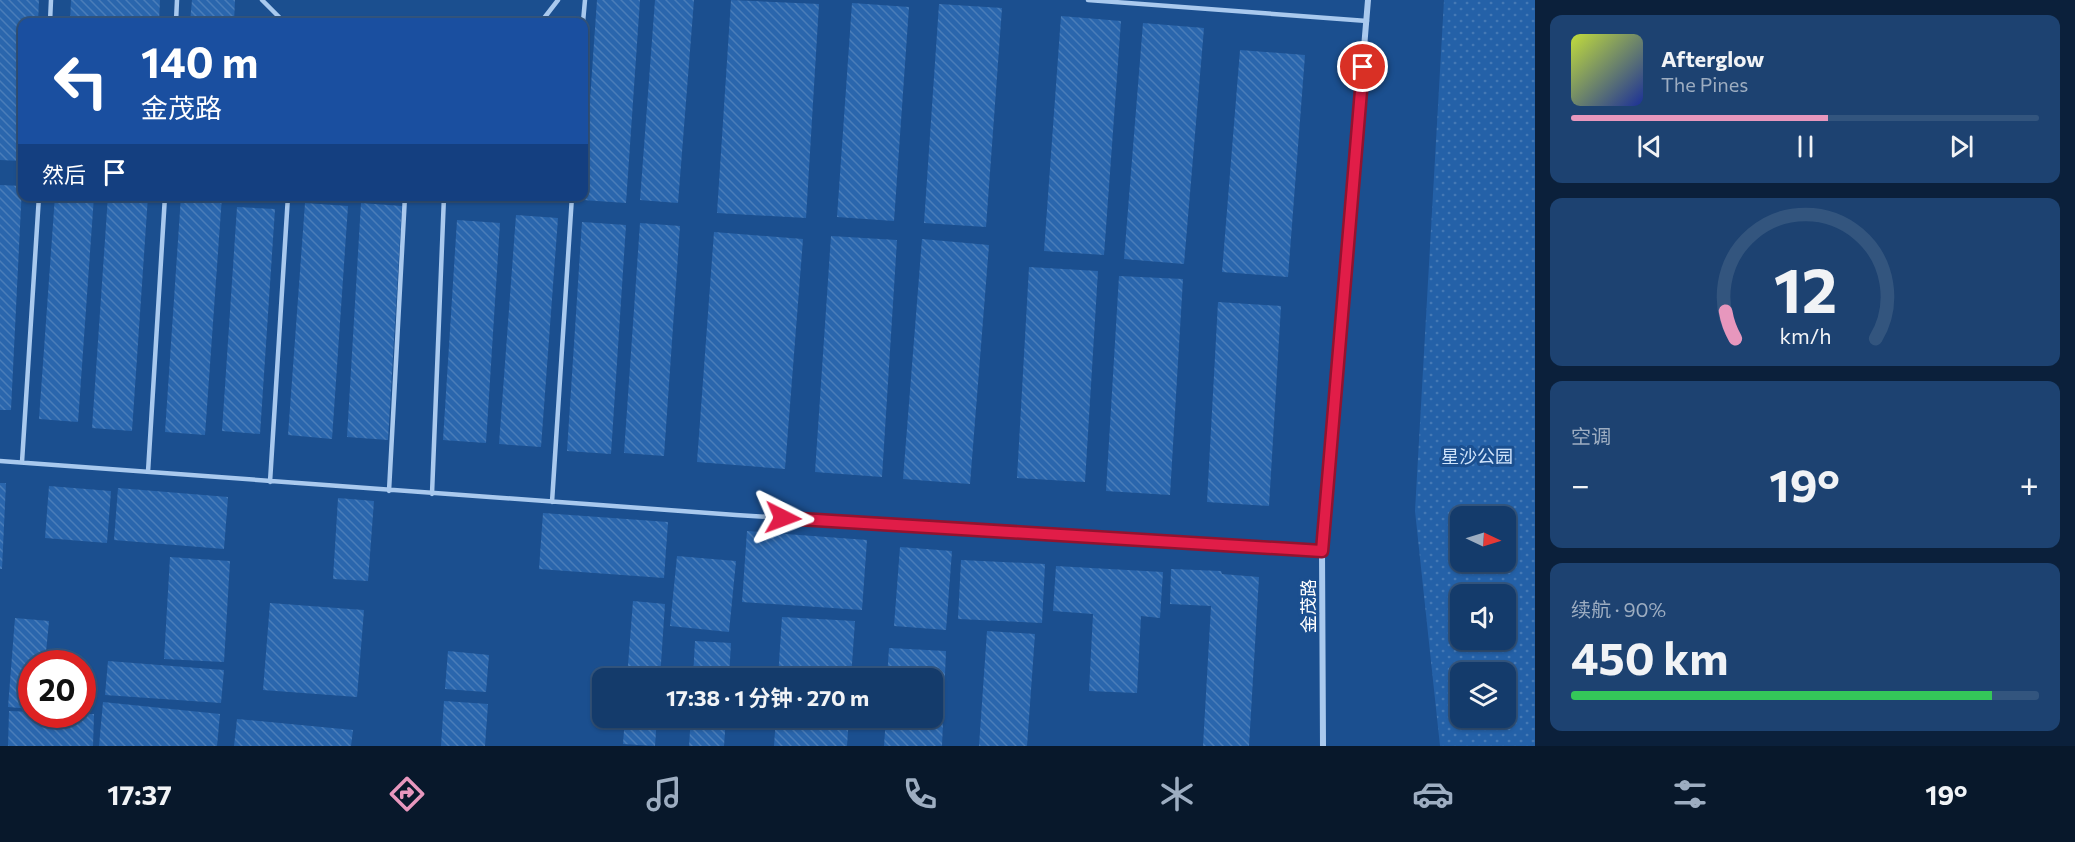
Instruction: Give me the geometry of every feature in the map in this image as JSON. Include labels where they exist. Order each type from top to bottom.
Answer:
[{"type":"street","name":"金茂路","points":[[1323,746],[1322,551],[1368,0]]},
{"type":"lane","points":[[50,18],[51,0]]},
{"type":"lane","points":[[176,18],[177,0]]},
{"type":"lane","points":[[262,0],[280,18]]},
{"type":"lane","points":[[544,18],[558,0]]},
{"type":"lane","points":[[584,18],[585,0]]},
{"type":"lane","points":[[1088,0],[1367,21]]},
{"type":"lane","points":[[22,462],[39,201]]},
{"type":"lane","points":[[148,472],[165,201]]},
{"type":"lane","points":[[270,482],[288,201]]},
{"type":"lane","points":[[389,491],[405,201]]},
{"type":"lane","points":[[432,494],[444,201]]},
{"type":"lane","points":[[552,502],[572,201]]},
{"type":"lane","points":[[0,461],[432,494],[1322,551]]},
{"type":"green space","name":"星沙公园","points":[[1444,0],[1535,0],[1535,746],[1440,746],[1415,511]]},
{"type":"building","points":[[0,0],[39,0],[38,18],[18,18],[18,161],[0,160]]},
{"type":"building","points":[[71,0],[160,0],[159,18],[70,18]]},
{"type":"building","points":[[192,0],[235,0],[234,18],[190,18]]},
{"type":"building","points":[[597,0],[640,0],[626,203],[588,200],[588,129]]},
{"type":"building","points":[[655,0],[694,0],[678,203],[640,200]]},
{"type":"building","points":[[731,0],[819,4],[806,218],[717,213]]},
{"type":"building","points":[[852,3],[909,7],[894,221],[837,217]]},
{"type":"building","points":[[939,4],[1002,8],[986,227],[924,223]]},
{"type":"building","points":[[1061,16],[1121,21],[1104,255],[1044,251]]},
{"type":"building","points":[[1143,23],[1204,28],[1184,264],[1124,259]]},
{"type":"building","points":[[1240,50],[1305,55],[1288,277],[1222,272]]},
{"type":"building","points":[[0,185],[18,186],[18,201],[21,201],[11,410],[0,410]]},
{"type":"building","points":[[55,201],[94,201],[78,422],[39,419]]},
{"type":"building","points":[[108,201],[148,201],[132,431],[92,428]]},
{"type":"building","points":[[181,201],[222,201],[205,435],[165,432]]},
{"type":"building","points":[[305,203],[348,206],[332,439],[288,435]]},
{"type":"building","points":[[361,203],[402,206],[388,440],[347,437]]},
{"type":"building","points":[[237,207],[275,209],[260,434],[222,431]]},
{"type":"building","points":[[516,215],[558,218],[541,447],[499,444]]},
{"type":"building","points":[[457,220],[500,223],[486,443],[443,440]]},
{"type":"building","points":[[582,222],[626,225],[611,454],[567,451]]},
{"type":"building","points":[[640,223],[680,226],[664,456],[624,453]]},
{"type":"building","points":[[714,232],[803,239],[785,469],[697,462]]},
{"type":"building","points":[[831,236],[897,240],[882,477],[815,472]]},
{"type":"building","points":[[922,239],[989,245],[970,484],[903,479]]},
{"type":"building","points":[[1029,267],[1098,271],[1085,482],[1017,478]]},
{"type":"building","points":[[1119,276],[1183,279],[1170,495],[1106,491]]},
{"type":"building","points":[[1218,302],[1281,306],[1269,506],[1207,502]]},
{"type":"building","points":[[0,483],[6,483],[2,569],[0,569]]},
{"type":"building","points":[[49,486],[111,491],[107,543],[45,538]]},
{"type":"building","points":[[118,488],[228,497],[224,549],[114,540]]},
{"type":"building","points":[[338,498],[374,501],[368,581],[333,579]]},
{"type":"building","points":[[543,513],[668,522],[664,578],[539,569]]},
{"type":"building","points":[[747,531],[867,540],[862,610],[742,602]]},
{"type":"building","points":[[900,547],[952,551],[946,630],[894,626]]},
{"type":"building","points":[[677,556],[736,561],[729,632],[670,626]]},
{"type":"building","points":[[170,557],[230,561],[224,662],[164,659]]},
{"type":"building","points":[[961,560],[1045,564],[1042,623],[958,619]]},
{"type":"building","points":[[1056,566],[1163,572],[1160,618],[1141,616],[1137,693],[1089,691],[1093,614],[1053,611]]},
{"type":"building","points":[[1171,569],[1221,571],[1222,574],[1259,577],[1249,746],[1203,746],[1211,606],[1170,604]]},
{"type":"building","points":[[633,601],[665,604],[661,668],[628,668]]},
{"type":"building","points":[[270,603],[364,610],[357,697],[263,690]]},
{"type":"building","points":[[782,617],[855,621],[852,668],[779,668]]},
{"type":"building","points":[[15,618],[49,621],[46,650],[18,650],[18,708],[8,707]]},
{"type":"building","points":[[987,631],[1035,634],[1027,746],[979,746]]},
{"type":"building","points":[[695,641],[731,643],[730,668],[694,668]]},
{"type":"building","points":[[889,648],[946,651],[943,722],[943,668],[888,668]]},
{"type":"building","points":[[448,651],[489,655],[486,692],[445,689]]},
{"type":"building","points":[[108,661],[224,670],[221,703],[105,695]]},
{"type":"building","points":[[444,701],[488,704],[485,746],[441,746]]},
{"type":"building","points":[[103,702],[220,714],[217,746],[99,746]]},
{"type":"building","points":[[9,711],[18,711],[18,728],[94,728],[93,746],[8,746]]},
{"type":"building","points":[[237,719],[353,730],[351,746],[234,746]]},
{"type":"building","points":[[624,728],[656,728],[655,746],[623,744]]},
{"type":"building","points":[[690,728],[725,728],[724,746],[689,746]]},
{"type":"building","points":[[775,728],[848,728],[847,746],[774,746]]},
{"type":"building","points":[[885,728],[943,728],[942,746],[884,746]]},
{"type":"route","points":[[783,518],[1322,551],[1363,67]]}]
